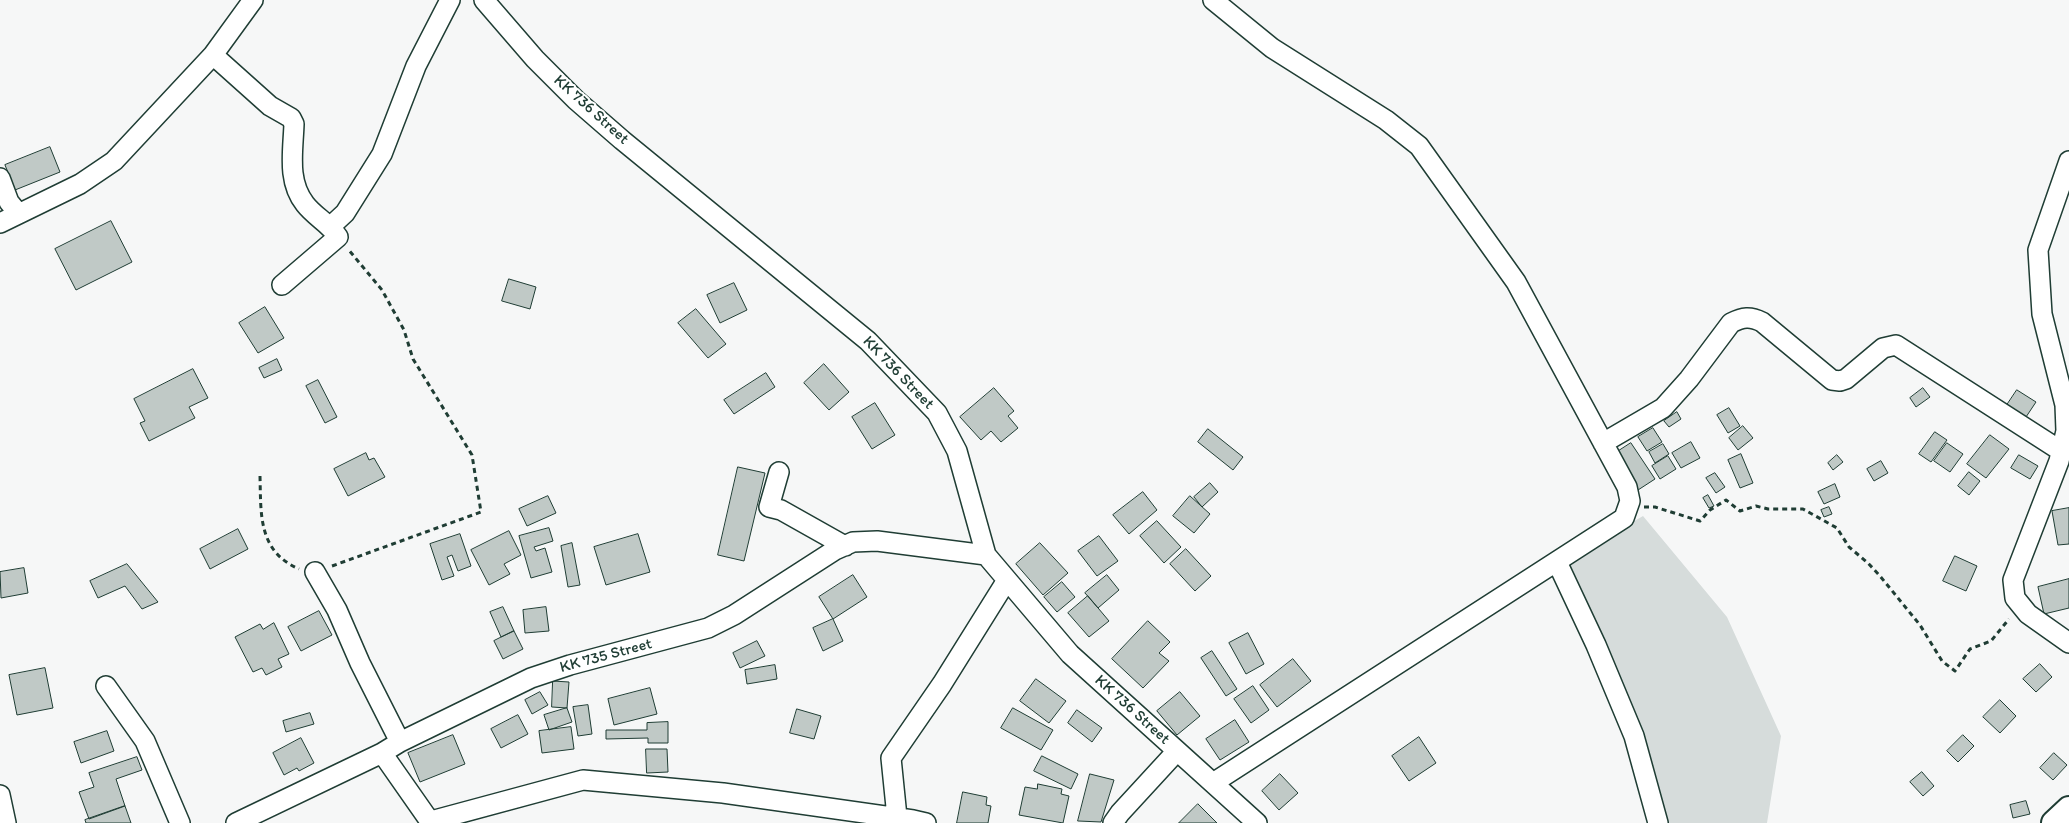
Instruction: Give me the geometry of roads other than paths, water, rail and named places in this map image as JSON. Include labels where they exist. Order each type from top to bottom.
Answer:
[{"type":"main road","points":[[2054,823],[2069,809]]},
{"type":"street","points":[[0,224],[18,213],[80,184],[114,161],[213,55],[253,0]]},
{"type":"street","points":[[282,285],[335,232],[382,154],[416,66],[450,0]]},
{"type":"street","name":"KK 736 Street","points":[[484,0],[535,59],[576,100],[868,341],[937,413],[957,451],[986,555],[1070,654],[1257,823]]},
{"type":"street","points":[[1213,0],[1272,48],[1386,120],[1418,146],[1516,282],[1627,487],[1630,501],[1624,518],[1213,783]]},
{"type":"street","points":[[213,55],[270,106],[291,118],[294,124],[292,179],[305,204],[335,232]]},
{"type":"street","points":[[2069,161],[2038,250],[2042,314],[2065,405],[2066,431],[2059,461],[2013,580],[2015,598],[2028,614],[2069,643]]},
{"type":"street","points":[[0,178],[10,202],[18,213]]},
{"type":"street","points":[[1603,443],[1663,408],[1689,379],[1731,323],[1741,318],[1751,317],[1762,322],[1832,380],[1840,381],[1846,379],[1883,348],[1896,344],[2061,451]]},
{"type":"street","points":[[779,472],[769,507],[780,510],[844,546]]},
{"type":"street","name":"KK 735 Street","points":[[236,823],[382,753],[400,742],[531,678],[570,665],[708,628],[734,615],[809,566],[853,542],[877,541],[986,555]]},
{"type":"street","points":[[1557,562],[1596,645],[1634,736],[1658,823]]},
{"type":"street","points":[[315,572],[337,610],[360,663],[400,742]]},
{"type":"street","points":[[897,817],[891,758],[942,684],[1007,580]]},
{"type":"street","points":[[106,686],[145,740],[180,823]]},
{"type":"street","points":[[1113,823],[1177,751]]},
{"type":"street","points":[[382,753],[431,822],[583,780],[724,792],[897,817],[926,823]]},
{"type":"street","points":[[0,794],[6,823]]}]
